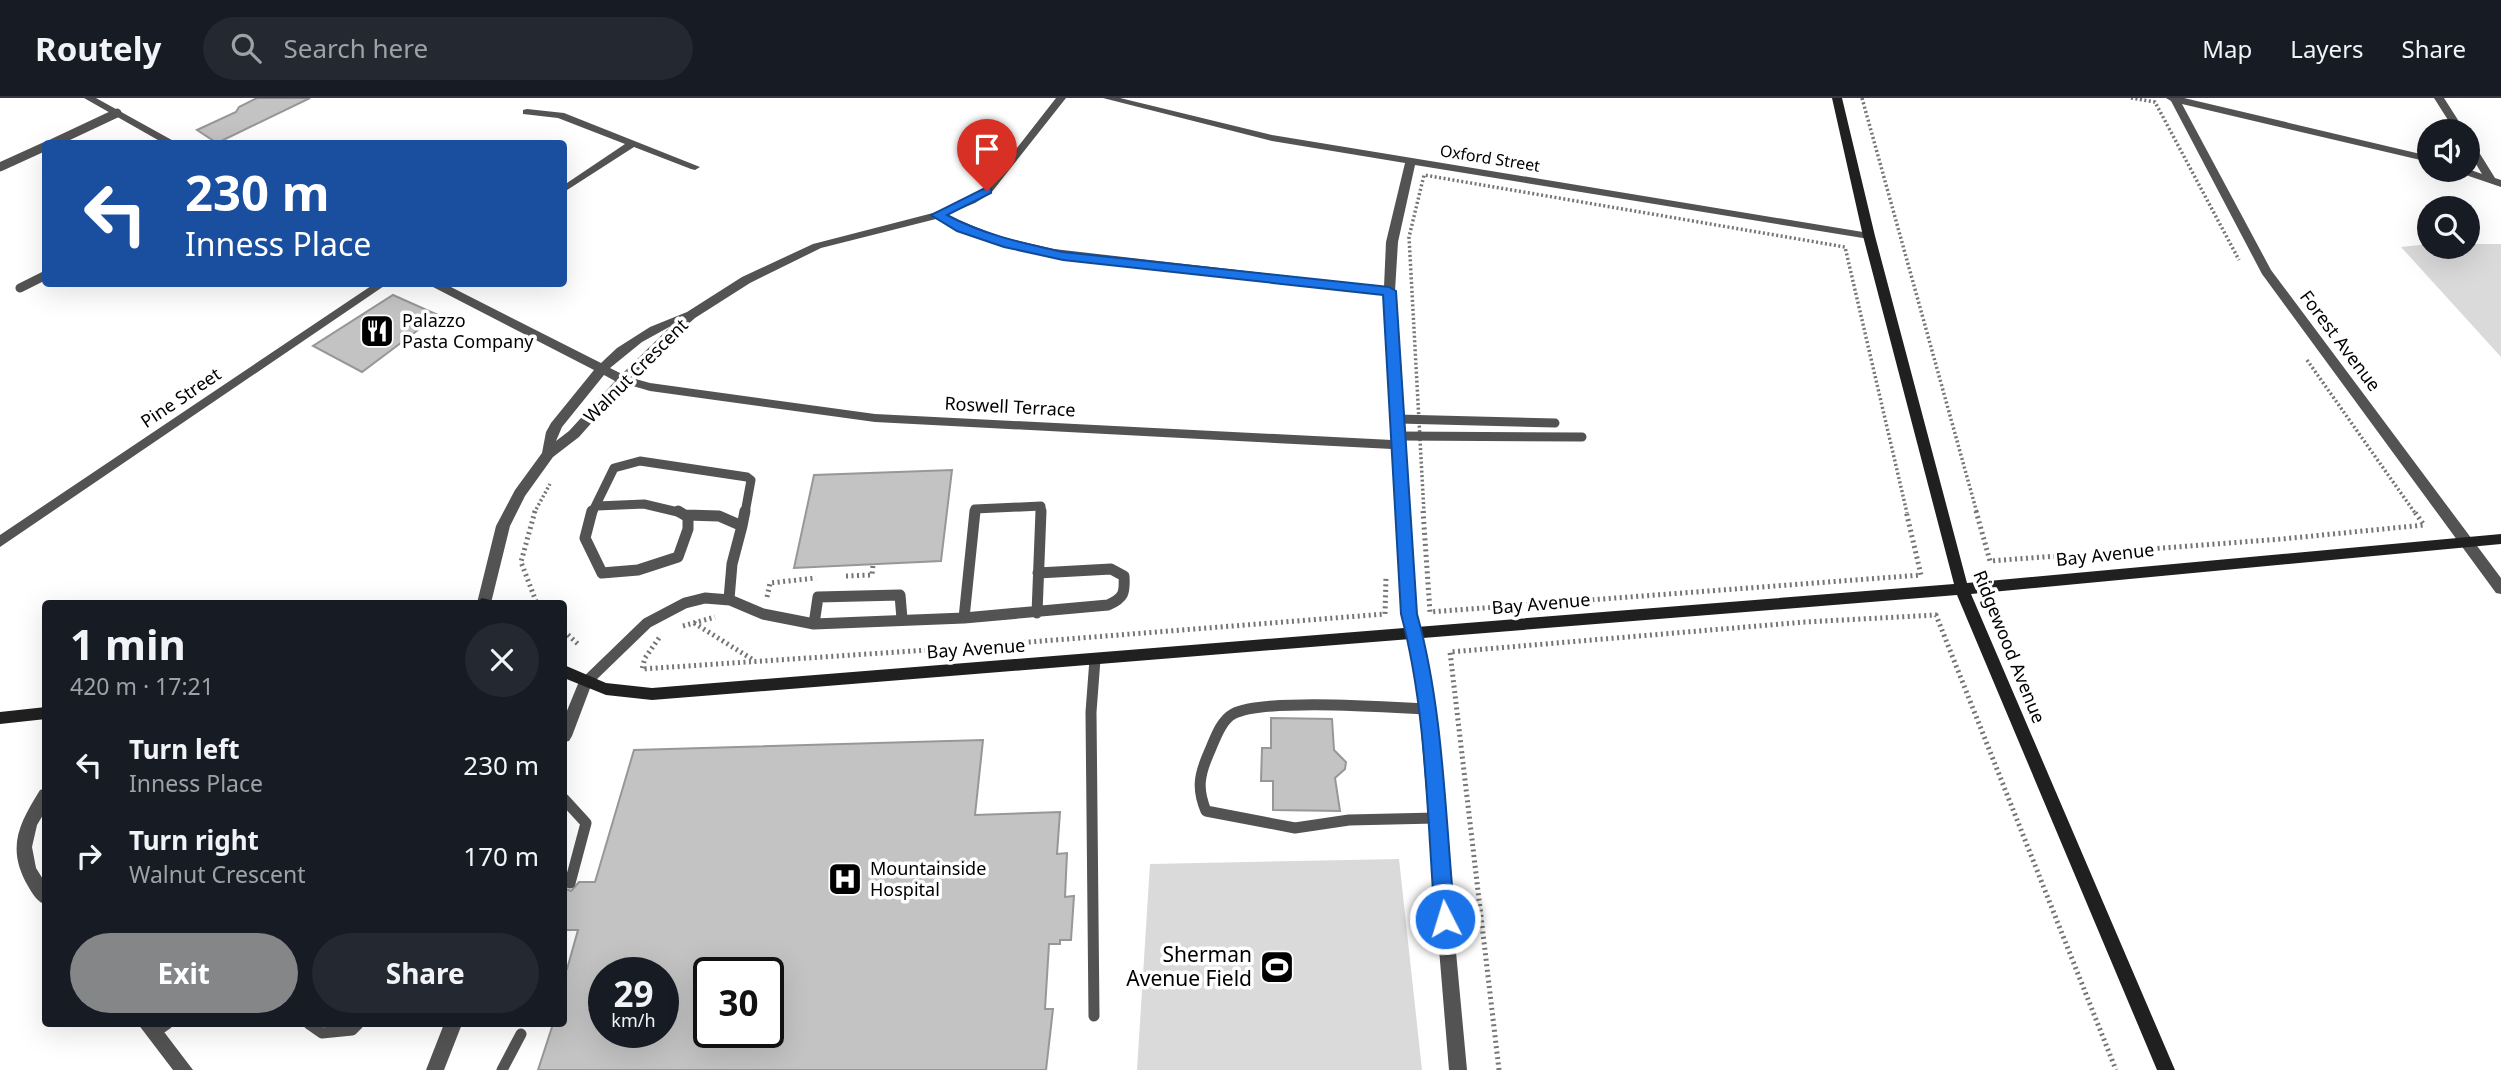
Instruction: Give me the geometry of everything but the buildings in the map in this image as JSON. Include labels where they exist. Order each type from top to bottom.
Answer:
[{"type":"street","points":[[89,98],[167,140]]},
{"type":"street","name":"Walnut Crescent","points":[[485,600],[503,526],[520,493],[548,454],[574,434],[622,379],[691,314],[746,280],[817,246],[937,215],[971,201],[987,191],[1061,98]]},
{"type":"street","name":"Oxford Street","points":[[1108,98],[1272,138],[1869,236]]},
{"type":"street","name":"Ridgewood Avenue","points":[[1837,98],[1869,236],[1962,589],[2166,1070]]},
{"type":"street","points":[[2173,98],[2417,156]]},
{"type":"street","name":"Forest Avenue","points":[[2173,98],[2266,271],[2501,589]]},
{"type":"street","points":[[2439,98],[2452,119]]},
{"type":"street","points":[[527,112],[560,115],[695,167]]},
{"type":"street","points":[[567,187],[633,143]]},
{"type":"street","points":[[2480,160],[2496,182]]},
{"type":"street","points":[[1411,161],[1392,242],[1389,291],[1409,606],[1420,654],[1426,709],[1458,1070]]},
{"type":"street","points":[[937,215],[962,228],[1008,244],[1063,256],[1389,291]]},
{"type":"street","name":"Pine Street","points":[[0,542],[377,287]]},
{"type":"street","name":"Roswell Terrace","points":[[443,287],[622,379],[650,387],[874,418],[1398,440]]},
{"type":"street","name":"Walnut Crescent","points":[[548,454],[552,432],[580,391],[601,368],[626,348],[670,320],[691,314]]},
{"type":"street","name":"Bay Avenue","points":[[585,683],[609,692],[652,694],[1962,589],[2197,565],[2501,539]]},
{"type":"street","points":[[567,673],[585,683],[567,728]]},
{"type":"street","points":[[0,718],[42,713]]},
{"type":"street","points":[[42,802],[26,828],[22,846],[23,863],[42,892]]},
{"type":"street","points":[[156,1027],[184,1070]]},
{"type":"street","points":[[435,1070],[452,1027]]},
{"type":"lane","points":[[60,140],[117,113]]},
{"type":"lane","points":[[0,167],[42,148]]},
{"type":"lane","points":[[20,288],[42,277]]},
{"type":"lane","points":[[1398,419],[1555,422]]},
{"type":"lane","points":[[1398,440],[1418,435],[1582,437]]},
{"type":"lane","points":[[597,506],[619,504],[671,508],[686,515],[688,529],[678,556],[638,570],[602,573],[591,554],[585,533],[587,518],[597,506],[606,480],[615,467],[625,463],[650,463],[747,477],[751,480],[751,486],[732,564],[729,598]]},
{"type":"lane","points":[[964,618],[975,509],[1041,506],[1037,613]]},
{"type":"lane","points":[[686,515],[719,516],[741,526]]},
{"type":"lane","points":[[585,683],[629,637],[654,618],[694,600],[729,598],[744,608],[788,622],[814,624],[1037,613],[1108,605],[1121,600],[1125,592],[1124,576],[1111,569],[1038,573]]},
{"type":"lane","points":[[814,624],[818,597],[900,595],[902,619]]},
{"type":"lane","points":[[1094,1016],[1091,712],[1095,659]]},
{"type":"lane","points":[[1426,709],[1285,707],[1234,713],[1220,728],[1205,762],[1197,790],[1206,811],[1296,828],[1349,820],[1436,818]]},
{"type":"lane","points":[[567,802],[586,823],[570,883]]},
{"type":"lane","points":[[313,1027],[322,1034],[352,1030],[355,1027]]},
{"type":"lane","points":[[502,1070],[521,1034]]},
{"type":"path","points":[[1861,98],[1990,561],[2282,539],[2424,525]]},
{"type":"path","points":[[1424,176],[1845,247],[1921,575],[1430,612],[1418,435],[1409,237],[1424,176]]},
{"type":"path","points":[[535,600],[521,562],[531,519],[553,480]]},
{"type":"path","points":[[660,637],[645,658],[642,669],[1384,614],[1386,569]]},
{"type":"path","points":[[1499,1070],[1450,652],[1805,622],[1936,615],[2116,1070]]},
{"type":"path","points":[[672,631],[717,616]]},
{"type":"path","points":[[694,623],[756,661]]},
{"type":"path","points":[[567,634],[579,645]]},
{"type":"shaded area","points":[[2480,244],[2501,244],[2501,357],[2401,247],[2417,245],[2417,259],[2480,259]]},
{"type":"shaded area","name":"Sherman Avenue Field","points":[[1399,859],[1422,1070],[1137,1070],[1150,864]]},
{"type":"place","name":"Palazzo Pasta Company","points":[[377,331]]},
{"type":"place","name":"Mountainside Hospital","points":[[845,879]]},
{"type":"place","name":"Sherman Avenue Field","points":[[1277,967]]},
{"type":"route","points":[[987,191],[937,215],[962,228],[1008,244],[1063,256],[1389,291],[1409,614],[1420,654],[1425,694],[1445,919]]}]
